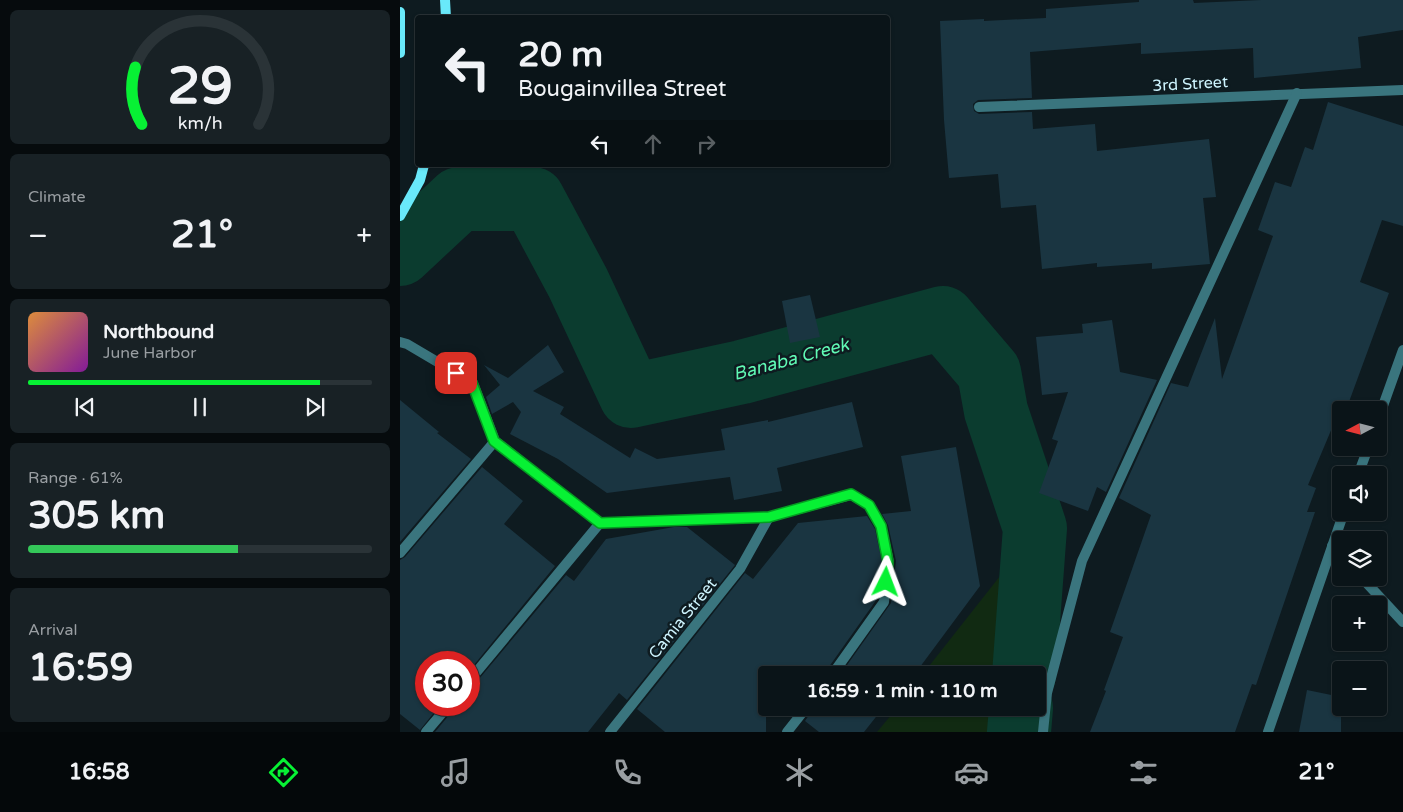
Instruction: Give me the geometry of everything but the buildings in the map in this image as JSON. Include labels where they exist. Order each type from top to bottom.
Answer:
[{"type":"main road","points":[[445,0],[446,15]]},
{"type":"main road","points":[[400,12],[400,53]]},
{"type":"main road","points":[[400,216],[420,180],[423,167]]},
{"type":"street","name":"3rd Street","points":[[979,108],[1403,90]]},
{"type":"street","points":[[1042,732],[1047,693],[1082,561],[1298,93]]},
{"type":"street","points":[[400,342],[407,344],[472,383],[494,441],[600,523],[769,517],[851,494],[869,505],[881,526],[888,562],[884,602],[838,666]]},
{"type":"street","points":[[1385,401],[1403,350]]},
{"type":"street","points":[[400,553],[494,441]]},
{"type":"street","name":"Camia Street","points":[[610,732],[740,569],[769,517]]},
{"type":"street","points":[[480,668],[600,523]]},
{"type":"street","points":[[1268,732],[1332,546]]},
{"type":"street","points":[[1369,586],[1403,622]]},
{"type":"street","points":[[426,732],[440,716]]},
{"type":"street","points":[[786,732],[799,716]]},
{"type":"green space","points":[[1004,571],[996,666],[929,666]]},
{"type":"green space","points":[[890,716],[991,716],[990,732],[877,732]]},
{"type":"waterway","name":"Banaba Creek","points":[[400,254],[459,199],[533,199],[578,283],[631,396],[742,372],[943,318],[989,372],[996,411],[1035,528],[1025,666]]},
{"type":"waterway","name":"Banaba Creek","points":[[1019,732],[1020,716]]},
{"type":"route","points":[[456,373],[472,383],[494,441],[600,523],[769,517],[851,494],[869,505],[881,526],[888,562],[886,582]]}]
